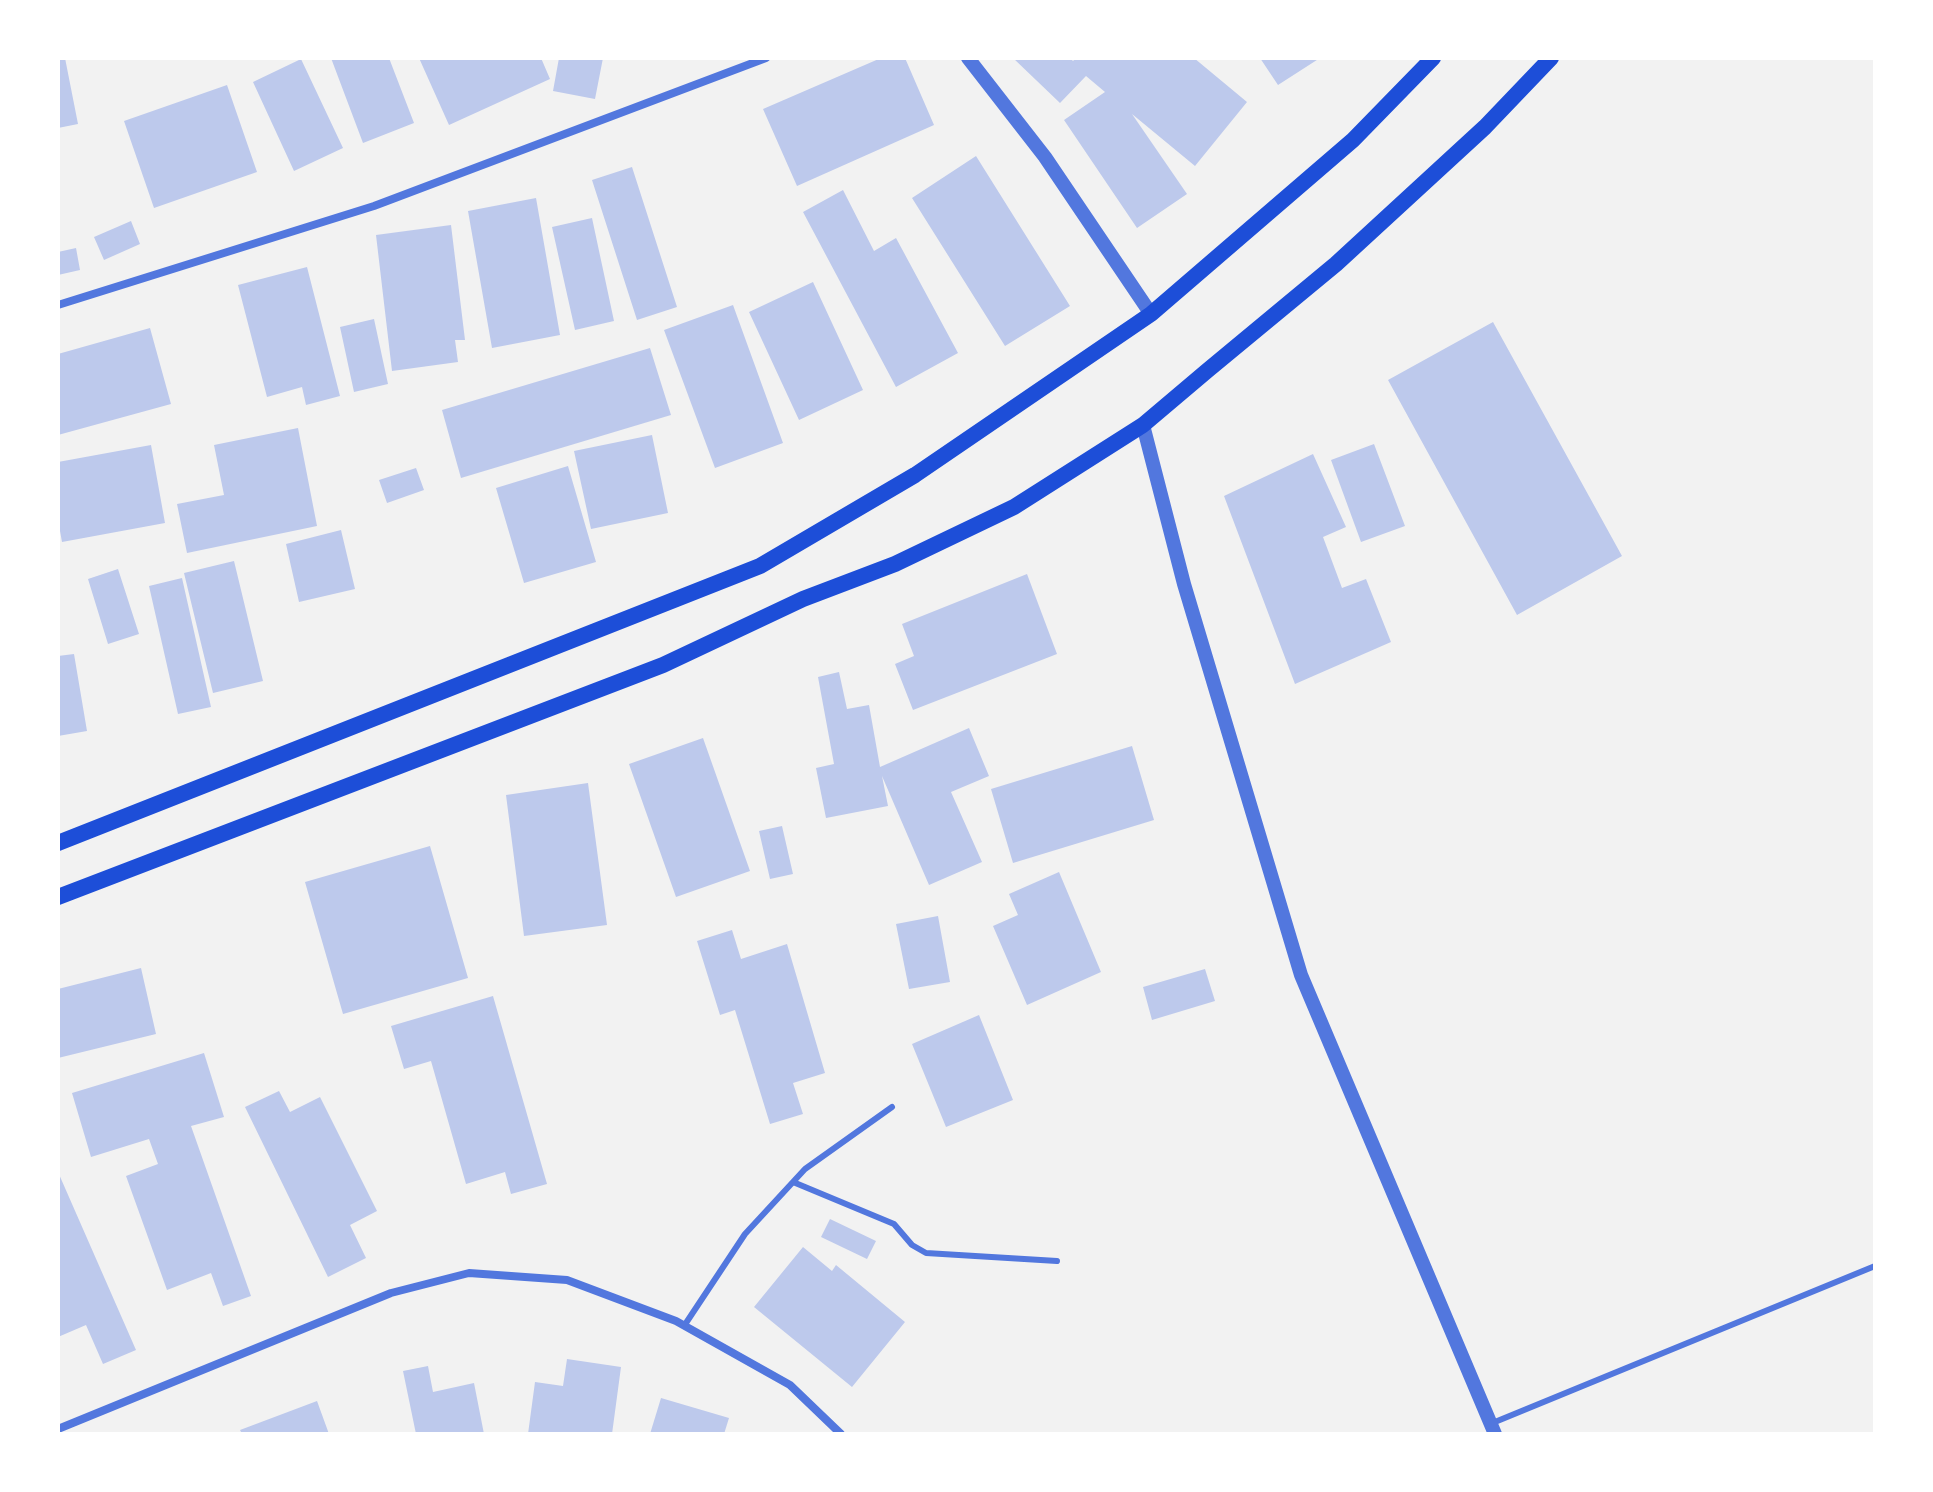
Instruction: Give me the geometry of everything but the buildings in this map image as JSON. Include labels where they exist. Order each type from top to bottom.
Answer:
[{"type":"main road","points":[[58,843],[760,566],[915,475],[1151,314],[1353,140],[1433,58]]},
{"type":"main road","points":[[58,897],[663,665],[803,599],[895,564],[1014,507],[1143,425],[1336,264],[1485,127],[1551,58]]},
{"type":"street","points":[[58,305],[374,206],[766,58]]},
{"type":"street","points":[[968,58],[1045,157],[1151,314]]},
{"type":"street","points":[[1143,425],[1184,584],[1301,975],[1493,1429]]},
{"type":"street","points":[[58,1429],[391,1293],[469,1273],[567,1280],[684,1326],[790,1385],[841,1434]]},
{"type":"lane","points":[[684,1326],[745,1234],[805,1169],[892,1107]]},
{"type":"lane","points":[[793,1182],[894,1224],[912,1245],[926,1253],[1057,1261]]},
{"type":"lane","points":[[1493,1429],[1875,1266]]}]
